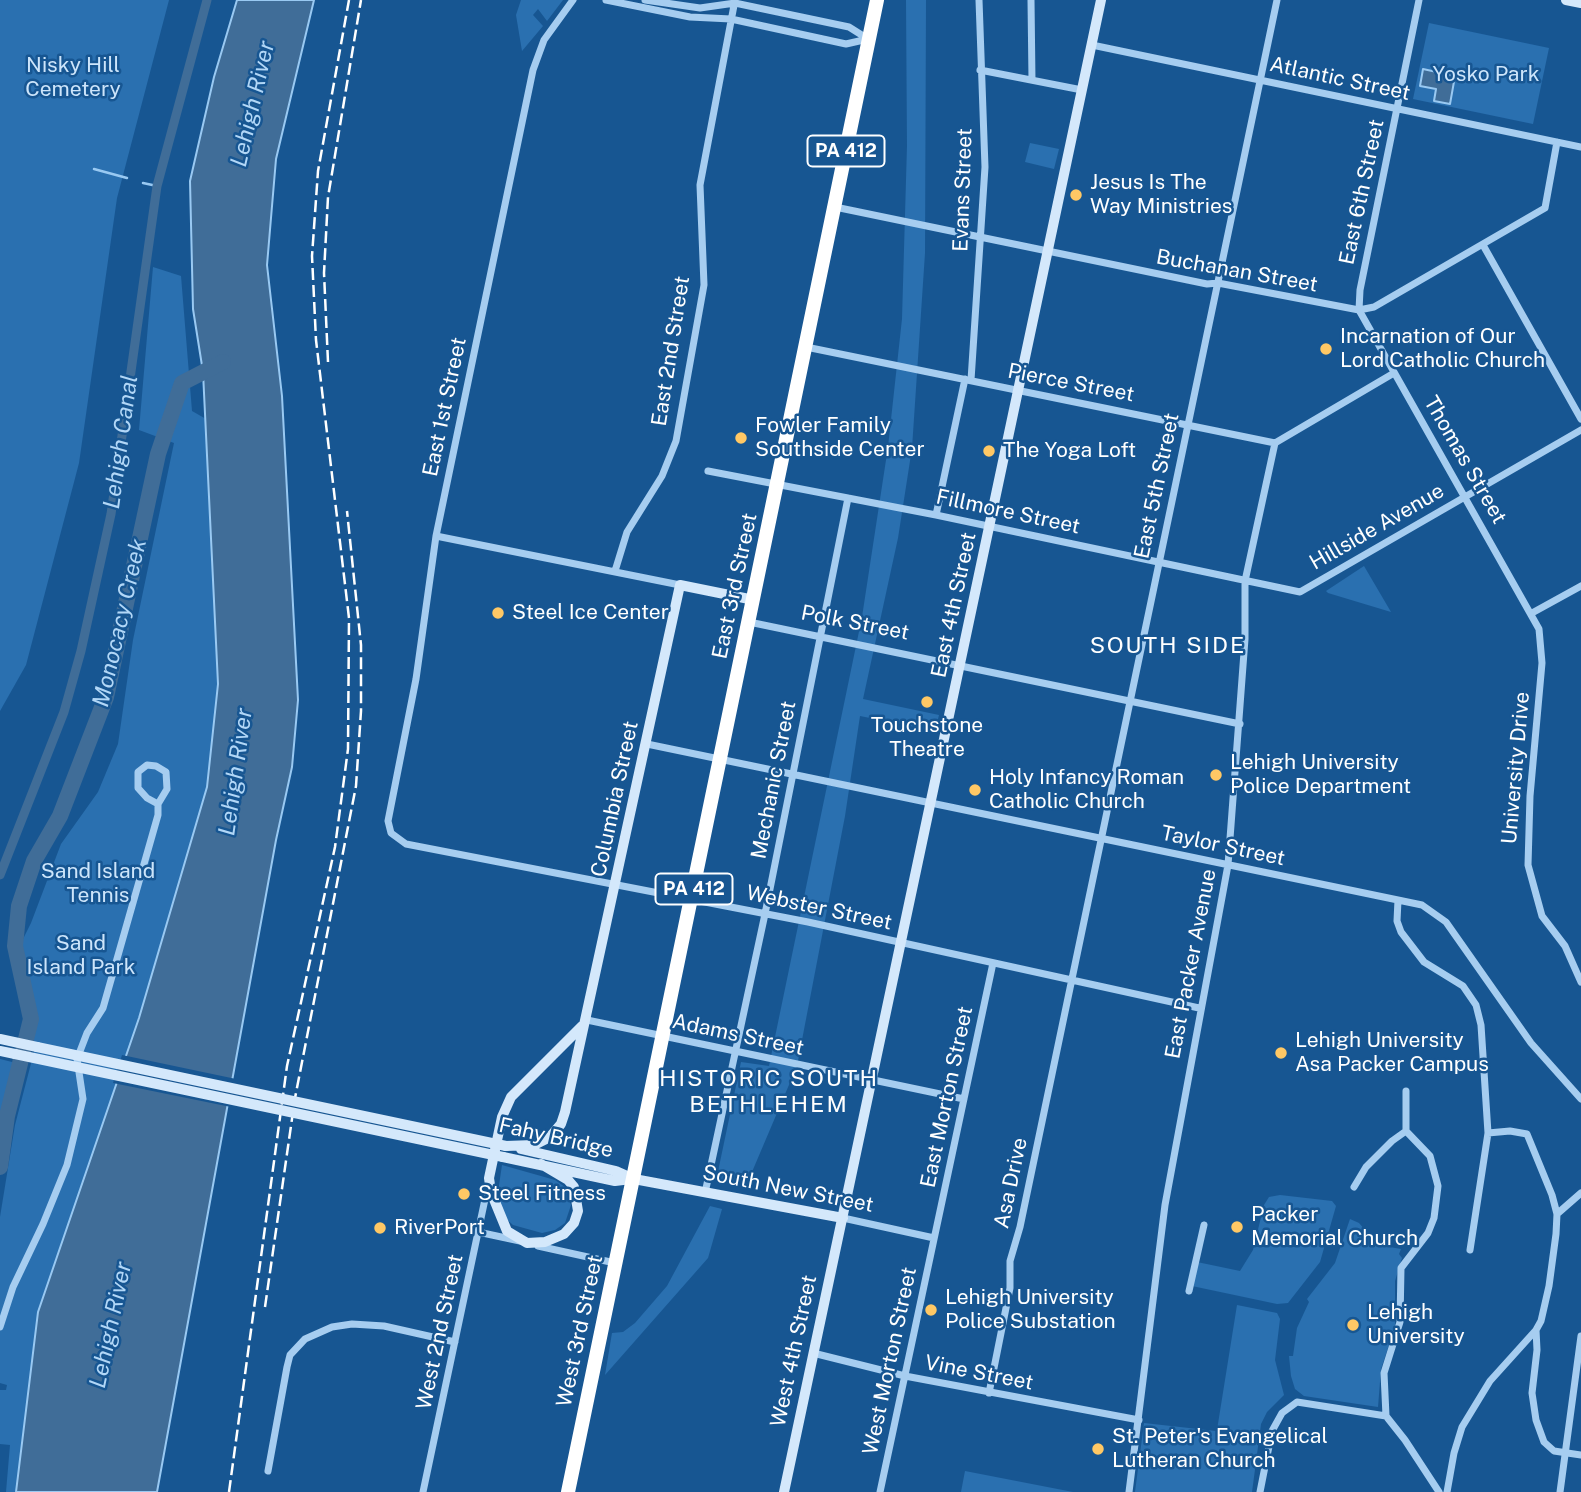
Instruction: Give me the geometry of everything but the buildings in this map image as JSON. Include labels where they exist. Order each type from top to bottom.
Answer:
[{"type":"highway","name":"East 3rd Street","points":[[634,1179],[877,0]]},
{"type":"highway","name":"West 3rd Street","points":[[568,1492],[634,1179]]},
{"type":"main road","name":"East 4th Street","points":[[843,1218],[1101,0]]},
{"type":"main road","points":[[1566,0],[1581,3]]},
{"type":"main road","points":[[680,585],[754,600]]},
{"type":"main road","name":"Columbia Street","points":[[505,1151],[534,1144],[557,1130],[565,1112],[617,884],[680,585]]},
{"type":"main road","points":[[541,1164],[568,1180],[574,1187],[578,1211],[574,1223],[564,1234],[550,1240],[527,1243],[514,1238],[501,1221],[489,1178],[502,1118],[511,1097],[572,1040],[587,1020]]},
{"type":"main road","name":"Fahy Bridge","points":[[0,1039],[505,1151],[541,1164],[615,1181],[634,1179]]},
{"type":"main road","name":"Fahy Bridge","points":[[0,1051],[616,1171],[634,1179]]},
{"type":"main road","name":"South New Street","points":[[634,1179],[843,1218]]},
{"type":"main road","name":"West 4th Street","points":[[784,1492],[843,1218]]},
{"type":"street","name":"East 1st Street","points":[[391,833],[388,821],[416,679],[436,536],[533,70],[544,40],[573,0]]},
{"type":"street","points":[[606,0],[697,18],[731,19],[846,44],[869,39]]},
{"type":"street","points":[[645,0],[700,8],[735,1],[849,27],[869,39]]},
{"type":"street","name":"Evans Street","points":[[936,514],[968,380],[980,237],[985,167],[979,0]]},
{"type":"street","points":[[1031,0],[1032,80]]},
{"type":"street","name":"East 5th Street","points":[[1071,980],[1278,0]]},
{"type":"street","name":"East 6th Street","points":[[1359,310],[1360,290],[1419,0]]},
{"type":"street","name":"East 2nd Street","points":[[615,571],[627,532],[662,476],[676,441],[704,285],[700,185],[735,1]]},
{"type":"street","name":"Atlantic Street","points":[[1092,46],[1581,147]]},
{"type":"street","points":[[980,69],[1082,90]]},
{"type":"street","points":[[1359,310],[1374,307],[1545,208],[1557,142]]},
{"type":"street","name":"Buchanan Street","points":[[835,207],[1207,285],[1218,283],[1359,310]]},
{"type":"street","points":[[1483,245],[1581,419]]},
{"type":"street","name":"Thomas Street","points":[[1359,310],[1539,629]]},
{"type":"street","name":"Pierce Street","points":[[806,347],[1275,443]]},
{"type":"street","points":[[1275,443],[1394,373]]},
{"type":"street","name":"Hillside Avenue","points":[[1300,592],[1581,430]]},
{"type":"street","name":"East Packer Avenue","points":[[1129,1492],[1154,1283],[1199,1008],[1228,865],[1240,724],[1246,623],[1245,581],[1275,443]]},
{"type":"street","name":"Fillmore Street","points":[[708,471],[936,514],[1300,592]]},
{"type":"street","name":"Mechanic Street","points":[[705,1192],[765,914],[848,498]]},
{"type":"street","points":[[436,536],[680,585]]},
{"type":"street","points":[[1532,613],[1581,586]]},
{"type":"street","name":"Polk Street","points":[[749,622],[1130,699],[1240,724]]},
{"type":"street","name":"University Drive","points":[[1539,629],[1542,663],[1530,796],[1528,865],[1542,916],[1565,946],[1581,982]]},
{"type":"street","name":"Taylor Street","points":[[647,744],[1428,907],[1446,922],[1531,1043],[1581,1099]]},
{"type":"street","points":[[0,1327],[9,1297],[67,1165],[83,1099],[77,1059],[87,1033],[103,1008],[158,804],[167,789],[166,772],[156,765],[147,765],[138,772],[138,788],[147,798],[158,804]]},
{"type":"street","name":"Webster Street","points":[[391,833],[406,844],[765,914],[1199,1008]]},
{"type":"street","points":[[1398,900],[1398,925],[1424,962],[1463,986],[1476,1005],[1486,1080],[1488,1133],[1470,1250]]},
{"type":"street","name":"East Morton Street","points":[[934,1238],[993,963]]},
{"type":"street","name":"Asa Drive","points":[[989,1392],[1010,1288],[1010,1261],[1020,1227],[1071,980]]},
{"type":"street","name":"Adams Street","points":[[587,1020],[964,1100]]},
{"type":"street","points":[[1406,1091],[1406,1131],[1430,1156],[1438,1186],[1434,1218],[1428,1233],[1401,1268],[1400,1322],[1384,1373],[1385,1416],[1405,1440],[1438,1492]]},
{"type":"street","points":[[1354,1187],[1366,1167],[1392,1140],[1406,1131]]},
{"type":"street","points":[[1447,1492],[1454,1453],[1466,1420],[1490,1381],[1536,1330],[1541,1321],[1549,1286],[1557,1214],[1546,1177],[1527,1134],[1510,1131],[1488,1133]]},
{"type":"street","name":"West 2nd Street","points":[[423,1492],[489,1178]]},
{"type":"street","points":[[1557,1214],[1581,1193]]},
{"type":"street","name":"South New Street","points":[[843,1218],[934,1238]]},
{"type":"street","points":[[1189,1291],[1204,1225]]},
{"type":"street","points":[[478,1232],[616,1264]]},
{"type":"street","name":"West Morton Street","points":[[880,1492],[934,1238]]},
{"type":"street","points":[[268,1471],[286,1367],[290,1355],[304,1339],[331,1327],[352,1324],[384,1326],[456,1342]]},
{"type":"street","points":[[1536,1330],[1537,1350],[1532,1393],[1536,1420],[1544,1442],[1562,1454],[1581,1455]]},
{"type":"street","points":[[1560,1492],[1562,1454],[1581,1336]]},
{"type":"street","name":"Vine Street","points":[[813,1353],[905,1376],[1139,1420]]},
{"type":"street","points":[[1260,1492],[1272,1432],[1282,1413],[1297,1402],[1385,1416]]},
{"type":"green space","name":"Nisky Hill Cemetery","points":[[0,0],[169,0],[117,198],[79,463],[26,665],[0,711]]},
{"type":"green space","points":[[521,0],[563,0],[547,21],[538,9],[533,15],[543,26],[522,51],[516,15]]},
{"type":"green space","points":[[906,0],[926,0],[925,253],[912,448],[898,538],[863,699],[939,715],[935,731],[860,716],[845,816],[797,1066],[746,1186],[716,1181],[741,1062],[769,1066],[862,617],[888,447],[902,319],[907,146]]},
{"type":"green space","name":"Yosko Park","points":[[1429,23],[1549,48],[1533,124],[1413,99]]},
{"type":"green space","points":[[1030,143],[1059,149],[1054,169],[1025,162]]},
{"type":"green space","name":"Sand Island Park","points":[[153,267],[181,276],[192,411],[206,419],[218,684],[207,787],[139,1018],[38,1312],[16,1492],[6,1492],[10,1445],[0,1444],[0,1390],[6,1390],[7,1385],[0,1383],[0,1217],[15,1125],[34,1052],[33,1014],[19,947],[61,844],[98,792],[118,744],[133,640],[174,443],[139,430]]},
{"type":"green space","points":[[1364,566],[1391,612],[1326,591]]},
{"type":"green space","points":[[0,1059],[16,1063],[10,1097],[1,1119],[0,1145]]},
{"type":"green space","points":[[502,1165],[555,1180],[565,1187],[571,1205],[565,1223],[555,1230],[542,1233],[513,1225],[504,1217],[497,1199]]},
{"type":"green space","points":[[1280,1195],[1332,1201],[1336,1206],[1320,1262],[1288,1303],[1277,1304],[1192,1286],[1197,1262],[1240,1271],[1253,1250],[1264,1205],[1269,1197]]},
{"type":"green space","points":[[710,1206],[722,1209],[708,1258],[605,1375],[612,1333],[623,1332],[635,1323],[667,1286]]},
{"type":"green space","points":[[1350,1219],[1359,1223],[1378,1245],[1401,1249],[1399,1254],[1402,1258],[1395,1281],[1395,1327],[1381,1369],[1378,1407],[1304,1396],[1295,1389],[1291,1376],[1289,1356],[1293,1356],[1297,1328],[1309,1302],[1307,1299],[1335,1263]]},
{"type":"green space","points":[[1237,1305],[1277,1313],[1280,1319],[1275,1360],[1284,1395],[1267,1412],[1261,1424],[1252,1492],[1135,1492],[1144,1423],[1252,1435],[1217,1430]]},
{"type":"green space","points":[[965,1471],[1073,1492],[961,1492]]},
{"type":"water","name":"Lehigh River","points":[[237,0],[314,0],[276,159],[267,265],[282,396],[298,700],[292,767],[276,840],[157,1492],[16,1492],[38,1312],[139,1018],[207,787],[218,684],[203,372],[193,309],[190,181],[214,77]]},
{"type":"water","points":[[1423,69],[1455,76],[1450,104],[1434,101],[1436,89],[1420,86]]},
{"type":"pier","points":[[122,1055],[236,1079],[231,1107],[113,1083]]},
{"type":"waterway","name":"Lehigh Canal","points":[[0,875],[64,712],[81,651],[111,514],[157,186],[207,0]]},
{"type":"waterway","points":[[94,169],[127,178]]},
{"type":"waterway","points":[[143,183],[157,186]]},
{"type":"waterway","name":"Monocacy Creek","points":[[0,1167],[7,1116],[31,1019],[15,946],[19,906],[34,861],[60,816],[106,697],[158,454],[182,383],[223,362]]},
{"type":"railway","points":[[229,1492],[287,1066],[335,847],[348,749],[349,618],[316,340],[312,256],[318,171],[349,0]]},
{"type":"railway","points":[[328,362],[324,273],[328,197],[361,0]]},
{"type":"railway","points":[[265,1307],[295,1098],[356,786],[361,711],[361,645],[347,511]]},
{"type":"place","name":"Jesus Is The Way Ministries","points":[[1076,195]]},
{"type":"place","name":"Incarnation of Our Lord Catholic Church","points":[[1326,349]]},
{"type":"place","name":"Fowler Family Southside Center","points":[[741,438]]},
{"type":"place","name":"The Yoga Loft","points":[[989,451]]},
{"type":"place","name":"Steel Ice Center","points":[[498,613]]},
{"type":"place","name":"Touchstone Theatre","points":[[927,702]]},
{"type":"place","name":"Lehigh University Police Department","points":[[1216,775]]},
{"type":"place","name":"Holy Infancy Roman Catholic Church","points":[[975,790]]},
{"type":"place","name":"Lehigh University Asa Packer Campus","points":[[1281,1053]]},
{"type":"place","name":"Steel Fitness","points":[[464,1194]]},
{"type":"place","name":"Packer Memorial Church","points":[[1237,1227]]},
{"type":"place","name":"RiverPort","points":[[380,1228]]},
{"type":"place","name":"Lehigh University Police Substation","points":[[931,1310]]},
{"type":"place","name":"Lehigh University","points":[[1353,1325]]},
{"type":"place","name":"St. Peter's Evangelical Lutheran Church","points":[[1098,1449]]},
{"type":"district","name":"SOUTH SIDE","points":[[1168,646]]},
{"type":"district","name":"HISTORIC SOUTH BETHLEHEM","points":[[769,1092]]},
{"type":"park label","name":"Sand Island Tennis","points":[[98,884]]}]
